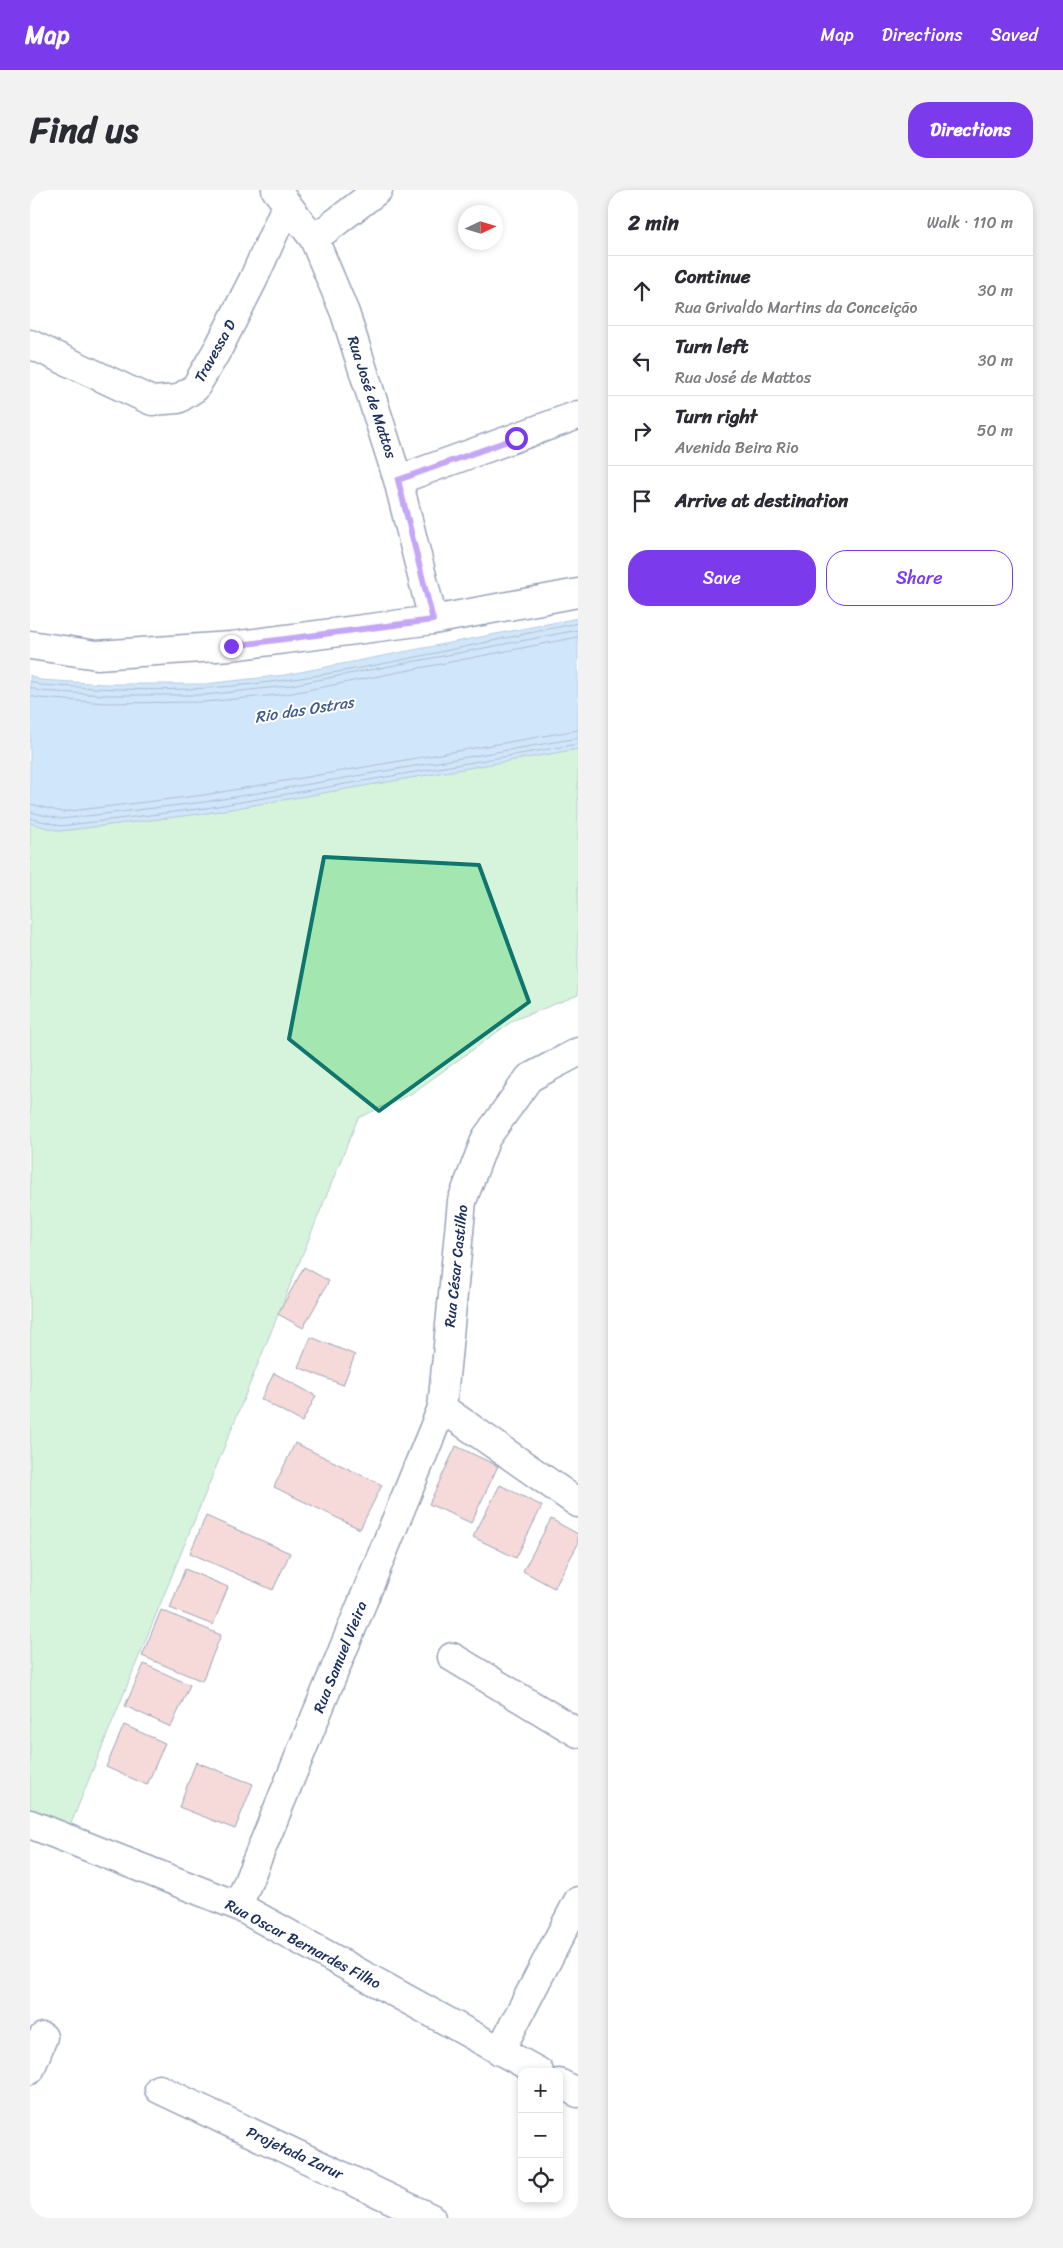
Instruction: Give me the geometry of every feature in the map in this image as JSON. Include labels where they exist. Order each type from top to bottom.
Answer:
[{"type":"street","points":[[314,239],[378,190]]},
{"type":"street","name":"Rua José de Mattos","points":[[281,197],[314,239],[345,313],[398,480],[433,620]]},
{"type":"street","name":"Travessa D","points":[[30,344],[152,401],[178,399],[194,388],[219,348],[253,280],[281,197]]},
{"type":"street","points":[[398,480],[578,415]]},
{"type":"street","points":[[30,645],[97,655],[231,646],[433,620],[578,593]]},
{"type":"street","name":"Rua César Castilho","points":[[442,1408],[462,1201],[486,1138],[529,1078],[578,1052]]},
{"type":"street","points":[[442,1408],[578,1503]]},
{"type":"street","name":"Rua Samuel Vieira","points":[[238,1906],[442,1408]]},
{"type":"street","points":[[452,1657],[578,1733]]},
{"type":"street","name":"Rua Oscar Bernardes Filho","points":[[30,1824],[238,1906],[532,2068]]},
{"type":"street","points":[[500,2051],[578,1901]]},
{"type":"street","points":[[30,2070],[43,2037]]},
{"type":"street","points":[[563,2085],[578,2093]]},
{"type":"street","name":"Projetada Zarur","points":[[159,2089],[431,2218]]},
{"type":"highlighted area","points":[[324,857],[479,865],[529,1002],[379,1111],[289,1039]]},
{"type":"green space","points":[[578,749],[578,995],[514,1020],[411,1094],[358,1118],[70,1826],[30,1810],[30,823],[60,831],[207,813]]},
{"type":"water","name":"Rio das Ostras","points":[[578,618],[578,749],[207,813],[60,831],[30,823],[30,675],[40,680],[106,684],[205,684],[285,675]]},
{"type":"building","points":[[304,1267],[329,1281],[303,1328],[278,1314]]},
{"type":"building","points":[[311,1337],[355,1355],[343,1385],[298,1367]]},
{"type":"building","points":[[274,1373],[316,1396],[302,1422],[261,1399]]},
{"type":"building","points":[[295,1443],[382,1485],[360,1529],[274,1487]]},
{"type":"building","points":[[456,1446],[498,1466],[471,1523],[429,1504]]},
{"type":"building","points":[[500,1485],[542,1506],[516,1558],[473,1537]]},
{"type":"building","points":[[206,1516],[290,1553],[273,1590],[190,1553]]},
{"type":"building","points":[[551,1519],[578,1534],[578,1544],[554,1588],[523,1571]]},
{"type":"building","points":[[185,1569],[228,1587],[213,1625],[170,1608]]},
{"type":"building","points":[[161,1610],[221,1635],[202,1681],[142,1656]]},
{"type":"building","points":[[144,1664],[190,1685],[171,1727],[125,1706]]},
{"type":"building","points":[[124,1725],[165,1743],[147,1785],[106,1767]]},
{"type":"building","points":[[196,1762],[253,1784],[235,1829],[179,1807]]},
{"type":"route","points":[[231,646],[433,620],[398,480],[516,438]]}]
